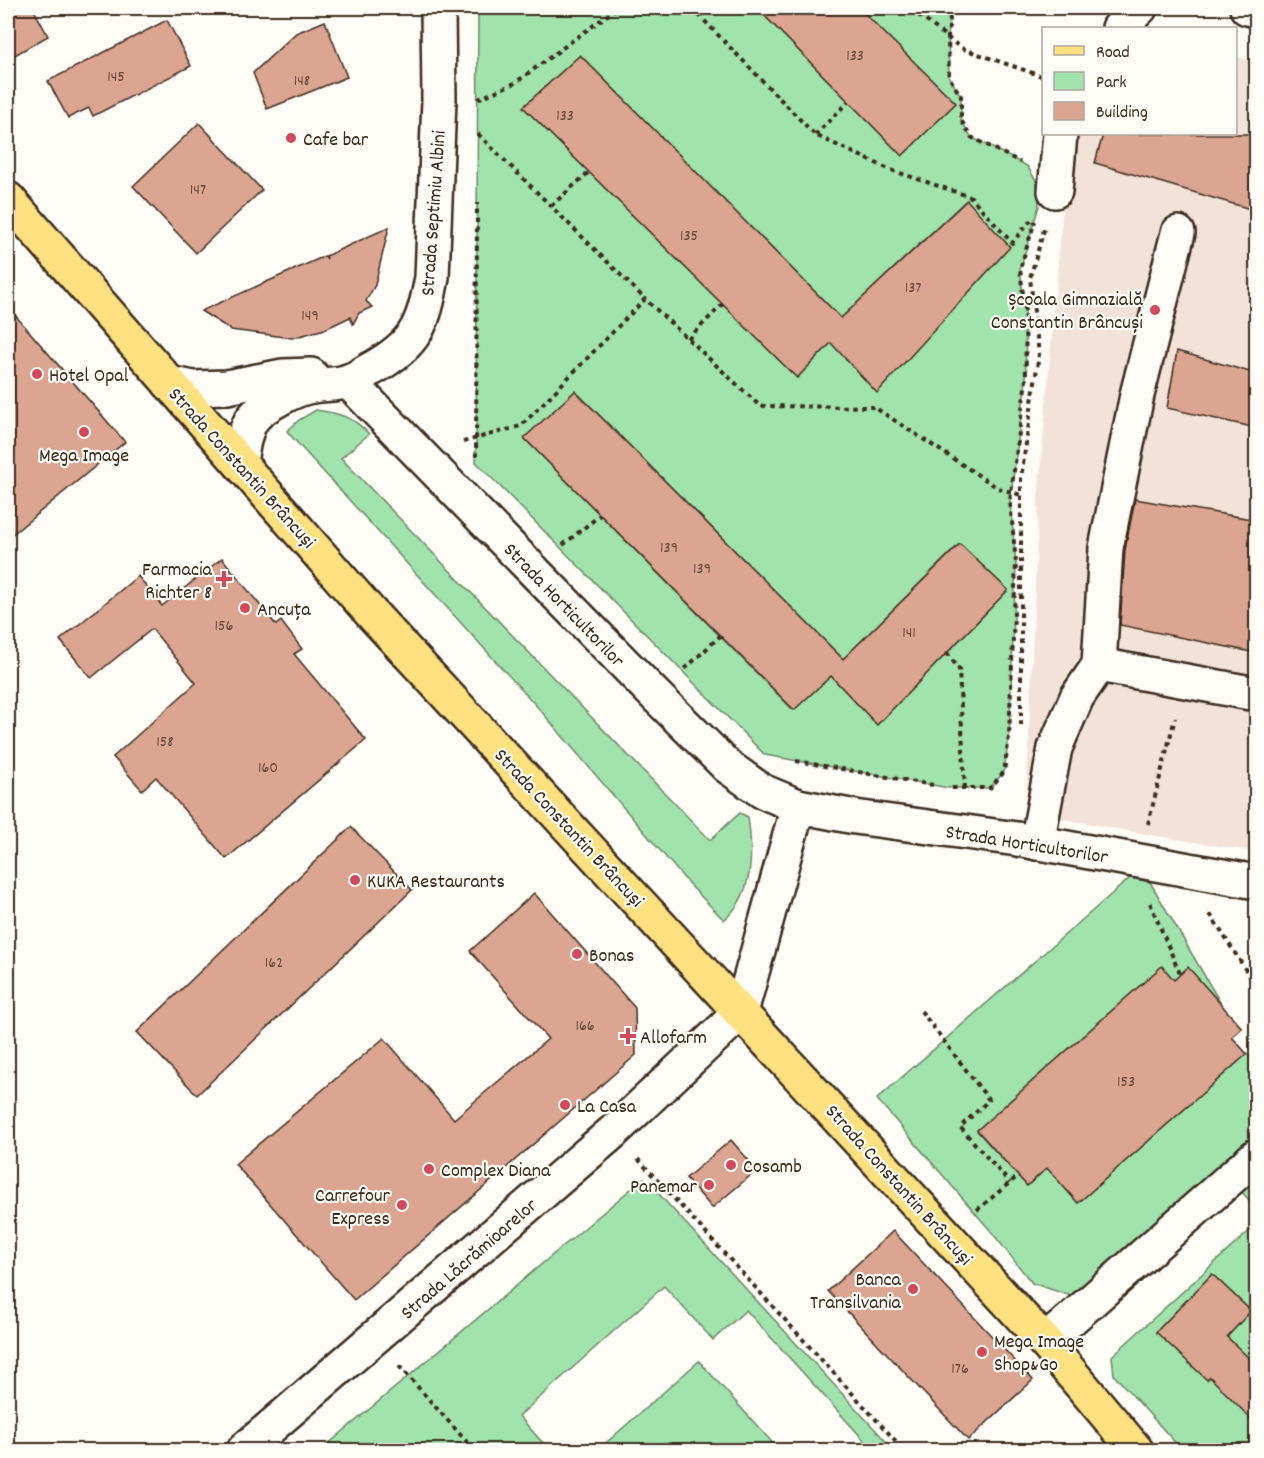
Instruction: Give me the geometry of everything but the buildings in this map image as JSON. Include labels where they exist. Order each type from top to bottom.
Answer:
[{"type":"main road","name":"Strada Constantin Brâncuși","points":[[8,199],[371,612],[1045,1342],[1136,1450]]},
{"type":"street","name":"Strada Septimiu Albini","points":[[240,462],[246,431],[254,417],[279,398],[309,386],[348,381],[395,356],[412,339],[421,320],[428,300],[432,277],[438,100],[438,8]]},
{"type":"street","points":[[1120,27],[1140,8]]},
{"type":"street","points":[[1247,8],[1257,10]]},
{"type":"street","points":[[1055,191],[1060,135]]},
{"type":"street","points":[[1037,843],[1055,748],[1077,697],[1099,664],[1106,548],[1137,395],[1178,233]]},
{"type":"street","points":[[169,384],[227,387],[283,376],[318,375],[348,381]]},
{"type":"street","name":"Strada Horticultorilor","points":[[348,381],[655,695],[727,766],[762,791],[798,806],[855,817],[1037,843],[1257,882]]},
{"type":"street","points":[[1099,664],[1257,694]]},
{"type":"street","points":[[741,1012],[798,806]]},
{"type":"street","name":"Strada Lăcrămioarelor","points":[[244,1450],[613,1132],[741,1012]]},
{"type":"street","points":[[1045,1342],[1257,1156]]},
{"type":"path","points":[[438,100],[452,109],[515,83],[617,8]]},
{"type":"path","points":[[692,8],[815,135],[891,170],[971,197],[1012,243],[1037,212],[1020,269],[1025,311],[1026,380],[1010,501],[1016,563],[1012,687],[1004,772],[990,788],[949,788]]},
{"type":"path","points":[[914,8],[916,13],[961,48],[1042,76]]},
{"type":"path","points":[[951,8],[948,37],[949,78],[962,96],[961,120],[970,137],[1027,166]]},
{"type":"path","points":[[477,110],[478,87]]},
{"type":"path","points":[[815,135],[849,101]]},
{"type":"path","points":[[477,145],[477,133],[645,299],[760,406],[874,406],[998,489],[1021,495]]},
{"type":"path","points":[[551,206],[589,172]]},
{"type":"path","points":[[1020,726],[1021,478],[1039,354],[1029,278],[1055,191]]},
{"type":"path","points":[[476,462],[477,192]]},
{"type":"path","points":[[419,454],[521,426],[645,299]]},
{"type":"path","points":[[688,339],[723,304]]},
{"type":"path","points":[[532,570],[600,515]]},
{"type":"path","points":[[655,695],[720,636]]},
{"type":"path","points":[[947,653],[959,669],[965,788],[962,832]]},
{"type":"path","points":[[1180,974],[1133,861],[1145,834],[1185,680]]},
{"type":"path","points":[[786,759],[938,786]]},
{"type":"path","points":[[1181,870],[1257,986]]},
{"type":"path","points":[[921,1011],[989,1101],[960,1126],[1010,1183],[1018,1176]]},
{"type":"path","points":[[613,1132],[904,1450]]},
{"type":"path","points":[[374,1339],[474,1450]]},
{"type":"shaded area","name":"Școala Gimnazială Constantin Brâncuși","points":[[1237,56],[1256,63],[1256,852],[1026,812],[1039,487],[1069,135],[1237,135]]},
{"type":"green space","points":[[478,8],[757,8],[902,156],[955,103],[859,8],[951,8],[948,37],[949,77],[961,96],[961,120],[971,137],[1027,166],[1037,182],[1039,206],[1020,269],[1025,311],[1026,380],[1010,501],[1016,563],[1009,737],[1004,772],[990,788],[949,788],[765,755],[476,462]],"holes":[[[580,55],[841,318],[966,200],[1009,247],[831,343],[797,378],[524,107]],[[575,391],[843,659],[959,544],[1008,590],[877,725],[831,676],[793,710],[525,439]]]},
{"type":"green space","points":[[316,410],[345,417],[369,434],[341,458],[710,840],[740,813],[748,817],[751,859],[746,886],[734,910],[724,920],[688,883],[541,711],[287,431],[299,420]]},
{"type":"green space","points":[[1130,878],[1150,882],[1221,1004],[1188,968],[977,1131],[1027,1186],[1047,1168],[1078,1203],[1247,1054],[1256,1065],[1256,1135],[1119,1264],[1074,1297],[1032,1283],[990,1230],[877,1099]]},
{"type":"green space","points":[[1256,1176],[1256,1208],[1241,1191]]},
{"type":"green space","points":[[644,1178],[894,1450],[873,1450],[746,1310],[713,1340],[664,1286],[519,1416],[549,1450],[321,1450]]},
{"type":"green space","points":[[1256,1225],[1256,1400],[1244,1412],[1256,1425],[1256,1450],[1182,1450],[1114,1375],[1112,1356]],"holes":[[[1212,1274],[1251,1311],[1227,1337],[1237,1347],[1156,1332]]]},
{"type":"green space","points":[[699,1361],[779,1450],[598,1450]]},
{"type":"place","name":"Cafe bar","points":[[291,138]]},
{"type":"place","name":"Școala Gimnazială Constantin Brâncuși","points":[[1155,310]]},
{"type":"place","name":"Hotel Opal","points":[[37,374]]},
{"type":"place","name":"Mega Image","points":[[84,432]]},
{"type":"place","name":"Farmacia Richter 8","points":[[224,579]]},
{"type":"place","name":"Ancuța","points":[[245,608]]},
{"type":"place","name":"KUKA Restaurants","points":[[355,880]]},
{"type":"place","name":"Bonas","points":[[577,954]]},
{"type":"place","name":"Allofarm","points":[[628,1036]]},
{"type":"place","name":"La Casa","points":[[565,1105]]},
{"type":"place","name":"Cosamb","points":[[731,1165]]},
{"type":"place","name":"Complex Diana","points":[[429,1169]]},
{"type":"place","name":"Panemar","points":[[709,1185]]},
{"type":"place","name":"Carrefour Express","points":[[402,1205]]},
{"type":"place","name":"Banca Transilvania","points":[[913,1289]]},
{"type":"place","name":"Mega Image Shop&Go","points":[[982,1352]]}]
